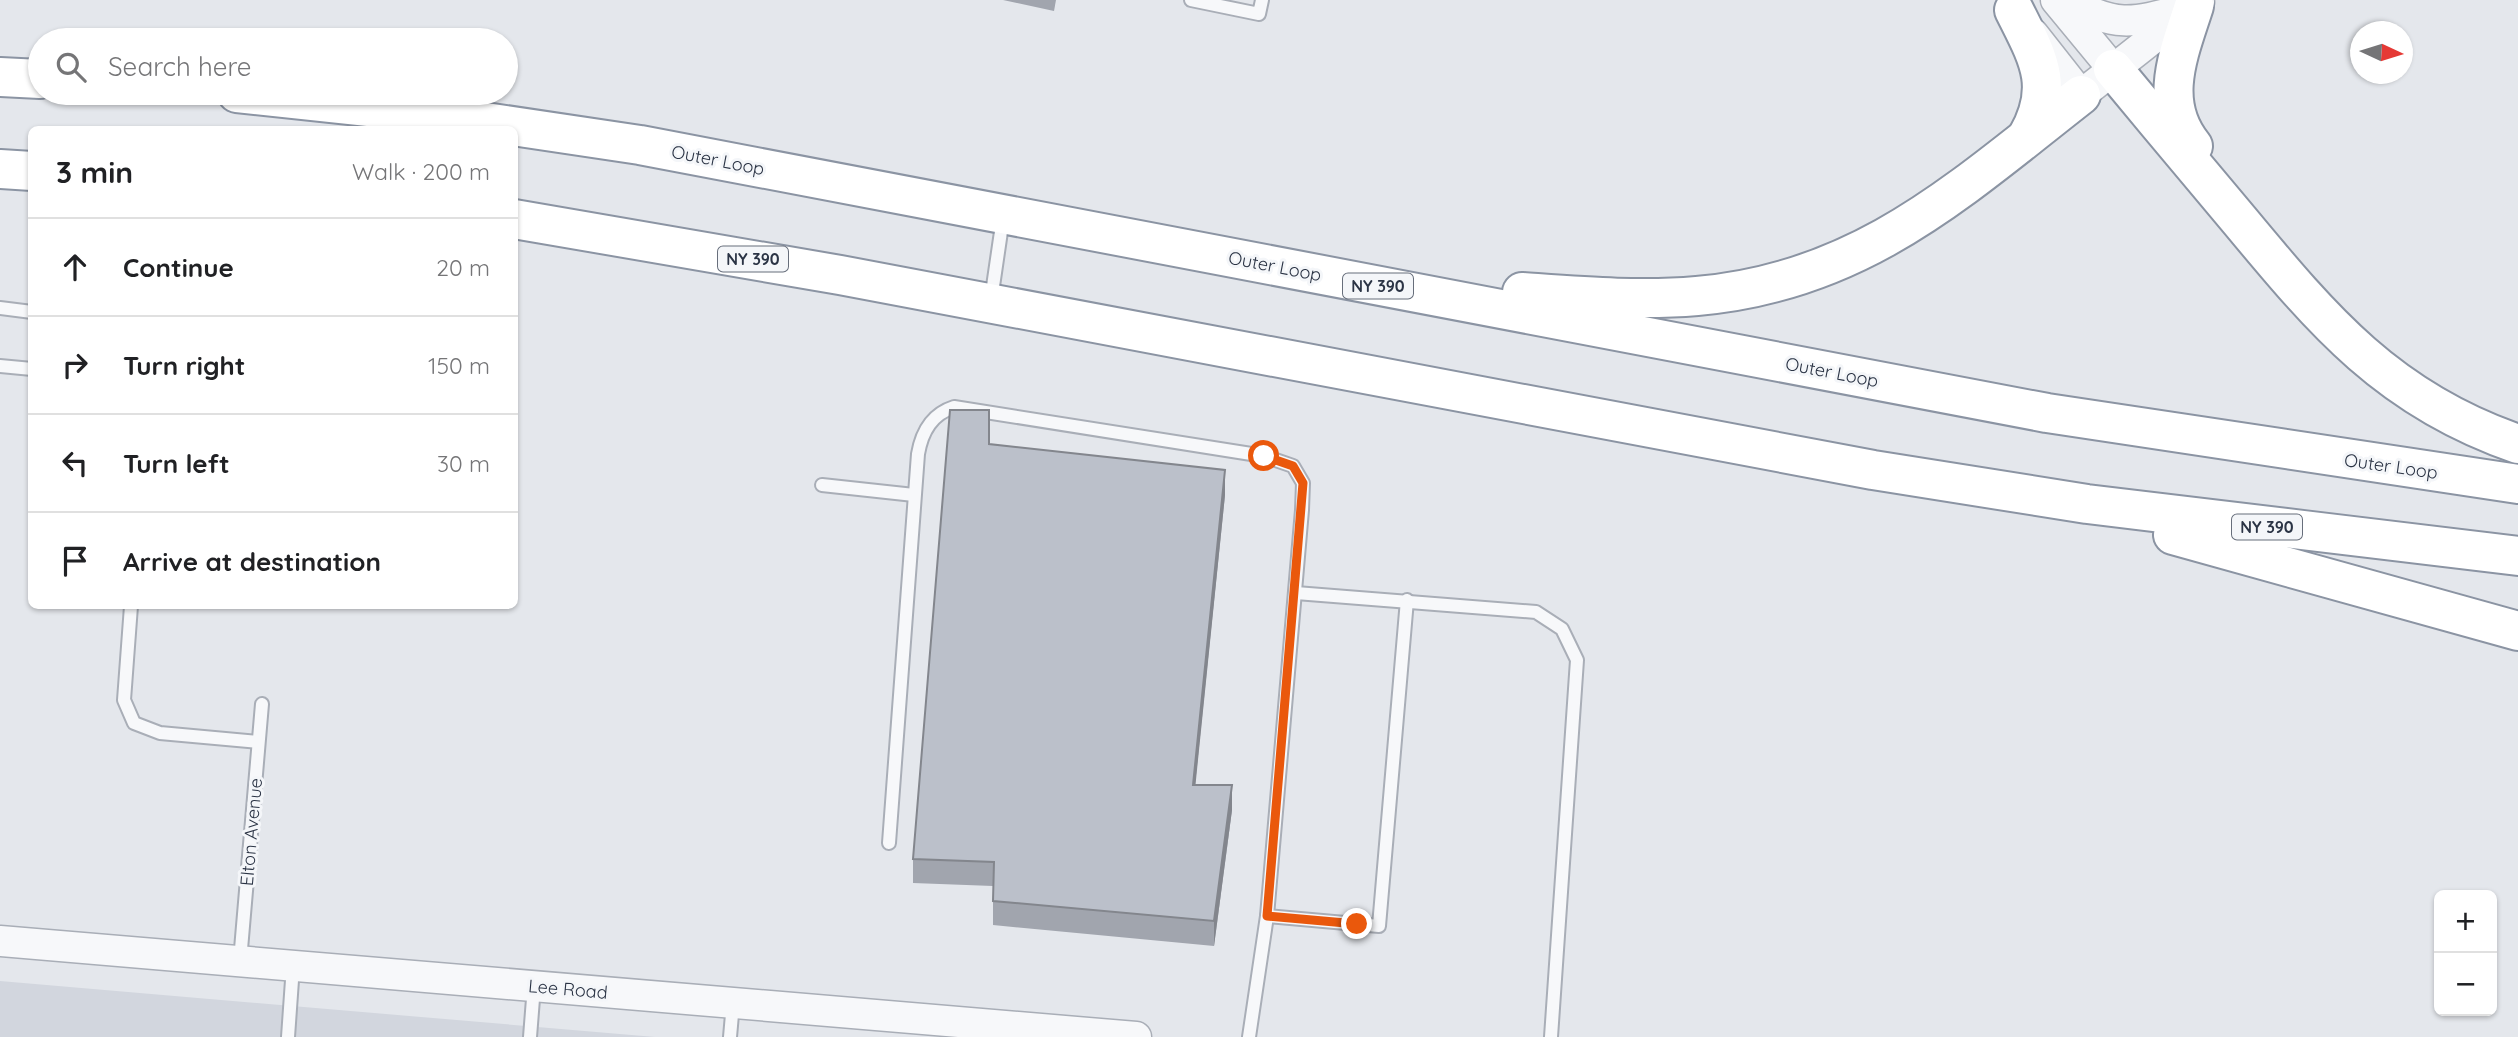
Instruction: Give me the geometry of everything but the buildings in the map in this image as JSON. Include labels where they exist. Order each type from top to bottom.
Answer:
[{"type":"highway","points":[[2198,3],[2172,76],[2176,115],[2190,143],[2264,228],[2301,294]]},
{"type":"highway","points":[[2010,5],[2042,72],[2042,103],[2027,137]]},
{"type":"highway","points":[[2113,69],[2301,294],[2345,341],[2397,383],[2455,418],[2518,444]]},
{"type":"highway","points":[[0,77],[28,78]]},
{"type":"highway","points":[[1336,278],[1408,286],[1625,298],[1682,297],[1749,289],[1811,273],[1871,247],[1941,204],[2081,95]]},
{"type":"highway","name":"Outer Loop","points":[[353,105],[514,126]]},
{"type":"highway","name":"Outer Loop","points":[[518,126],[1004,214],[2047,413],[2518,484]]},
{"type":"highway","points":[[0,169],[28,171]]},
{"type":"highway","name":"NY 390","points":[[518,220],[696,248],[1730,445],[2016,492],[2229,522],[2518,556]]},
{"type":"highway","points":[[2016,492],[2518,631]]},
{"type":"street","points":[[2056,0],[2113,69]]},
{"type":"street","points":[[2069,0],[2103,17],[2131,22],[2198,3]]},
{"type":"street","points":[[2010,5],[2081,95],[2198,3]]},
{"type":"street","name":"Lee Road","points":[[0,941],[1136,1037]]},
{"type":"lane","points":[[1191,0],[1259,14],[1262,0]]},
{"type":"lane","points":[[991,303],[1004,214]]},
{"type":"lane","points":[[0,308],[28,312]]},
{"type":"lane","points":[[0,366],[28,369]]},
{"type":"lane","points":[[889,844],[914,495],[921,437],[940,411],[954,407],[1264,456],[1293,466],[1303,483],[1296,593],[1267,916],[1249,1037]]},
{"type":"lane","points":[[822,485],[914,495]]},
{"type":"lane","points":[[1296,593],[1536,612],[1562,629],[1577,660],[1551,1037]]},
{"type":"lane","points":[[1267,916],[1380,926],[1407,600]]},
{"type":"lane","points":[[131,609],[124,700],[134,723],[160,733],[258,742]]},
{"type":"lane","name":"Elton Avenue","points":[[240,961],[262,704]]},
{"type":"lane","points":[[288,1037],[293,966]]},
{"type":"lane","points":[[530,1037],[534,986]]},
{"type":"lane","points":[[730,1037],[733,1003]]},
{"type":"shaded area","points":[[0,981],[655,1037],[0,1037]]},
{"type":"route","points":[[1264,456],[1293,466],[1303,483],[1296,593],[1267,916],[1357,924]]}]
